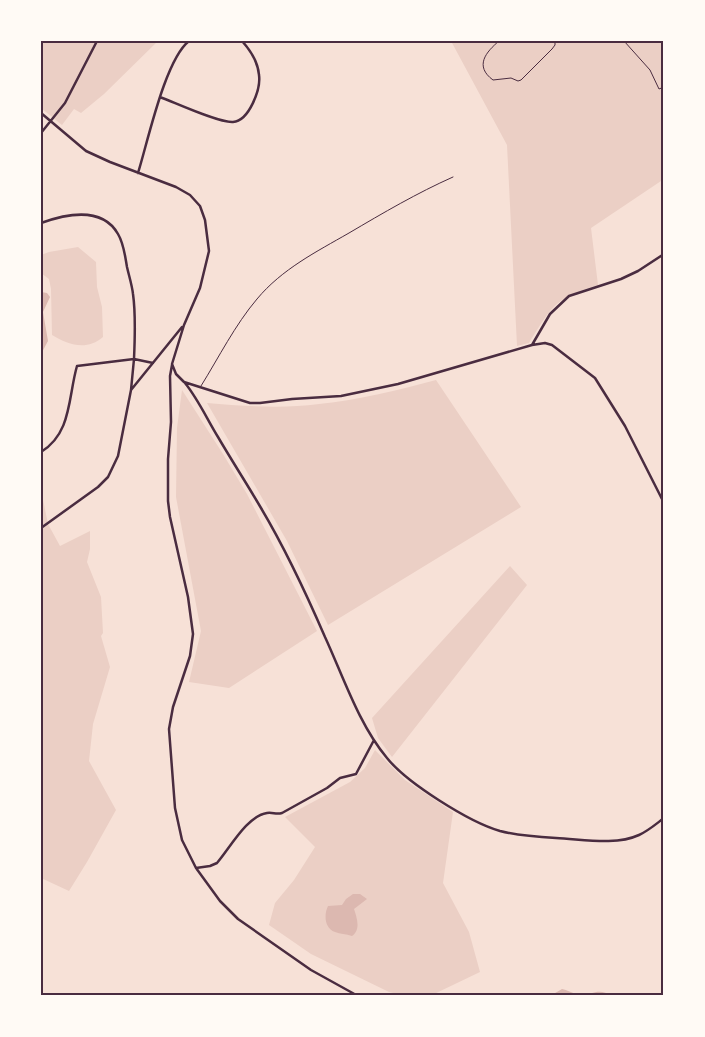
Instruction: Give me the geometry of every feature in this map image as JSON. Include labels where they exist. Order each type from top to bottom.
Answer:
[{"type":"street","points":[[41,133],[65,103],[97,41]]},
{"type":"street","points":[[138,172],[160,97],[177,54],[189,41]]},
{"type":"street","points":[[160,97],[224,121],[240,121],[247,115],[250,109],[259,79],[256,62],[243,41]]},
{"type":"street","points":[[41,113],[86,151],[185,192],[198,202],[203,210],[208,233],[209,251],[200,288],[184,324],[170,376],[171,422],[168,506],[188,597],[193,634],[190,656],[173,707],[169,735],[178,824],[185,849],[196,868],[220,901],[238,919],[311,970],[358,996]]},
{"type":"street","points":[[41,223],[64,216],[86,215],[105,221],[118,234],[125,252],[134,298],[134,359],[131,390],[118,456],[108,477],[98,487],[41,528]]},
{"type":"street","points":[[532,345],[550,314],[569,296],[621,279],[638,271],[664,254]]},
{"type":"street","points":[[131,390],[184,324]]},
{"type":"street","points":[[184,382],[255,403],[341,396],[398,384],[532,345],[545,343],[552,345],[595,378],[624,426],[664,503]]},
{"type":"street","points":[[41,452],[54,443],[63,428],[77,366],[134,359],[153,363]]},
{"type":"street","points":[[172,364],[176,374],[192,392],[272,528],[300,582],[348,690],[374,740],[391,763],[413,782],[471,818],[507,833],[536,837],[622,840],[638,836],[664,818]]},
{"type":"street","points":[[196,868],[217,863],[249,822],[268,812],[282,813],[327,788],[340,778],[356,774],[374,740]]},
{"type":"lane","points":[[201,386],[240,321],[258,298],[277,279],[324,247],[416,194],[453,177]]},
{"type":"path","points":[[499,41],[484,56],[486,74],[493,80],[511,78],[518,81],[552,49],[555,45],[554,41]]},
{"type":"path","points":[[624,41],[650,70],[659,89],[664,87]]},
{"type":"shaded area","points":[[41,41],[158,41],[104,94],[81,113],[74,109],[62,125],[41,108]]},
{"type":"shaded area","points":[[451,41],[664,41],[664,179],[591,228],[598,285],[563,299],[550,312],[529,343],[517,346],[507,145]]},
{"type":"shaded area","points":[[78,247],[96,262],[97,287],[102,307],[103,337],[91,344],[84,345],[64,342],[52,335],[51,289],[49,279],[41,273],[41,255]]},
{"type":"shaded area","points":[[41,292],[47,293],[50,297],[43,312],[48,341],[41,354]]},
{"type":"shaded area","points":[[436,380],[521,507],[328,625],[287,541],[207,403],[305,406],[364,397]]},
{"type":"shaded area","points":[[182,390],[247,494],[317,631],[229,688],[189,682],[201,631],[176,497],[177,428]]},
{"type":"shaded area","points":[[41,490],[48,524],[60,546],[90,531],[90,549],[87,562],[101,597],[103,633],[101,636],[110,667],[93,724],[89,761],[116,810],[69,891],[41,878]]},
{"type":"shaded area","points":[[510,566],[527,585],[392,757],[378,738],[372,718]]},
{"type":"shaded area","points":[[375,750],[405,780],[453,812],[443,883],[469,932],[480,972],[430,996],[406,996],[389,992],[311,954],[269,925],[275,903],[294,880],[315,847],[285,817],[350,782],[365,768]]},
{"type":"shaded area","points":[[353,894],[360,894],[367,899],[354,909],[358,924],[357,931],[352,936],[331,930],[326,920],[328,906],[342,905]]},
{"type":"shaded area","points":[[562,989],[582,995],[602,992],[612,996],[550,996]]}]
